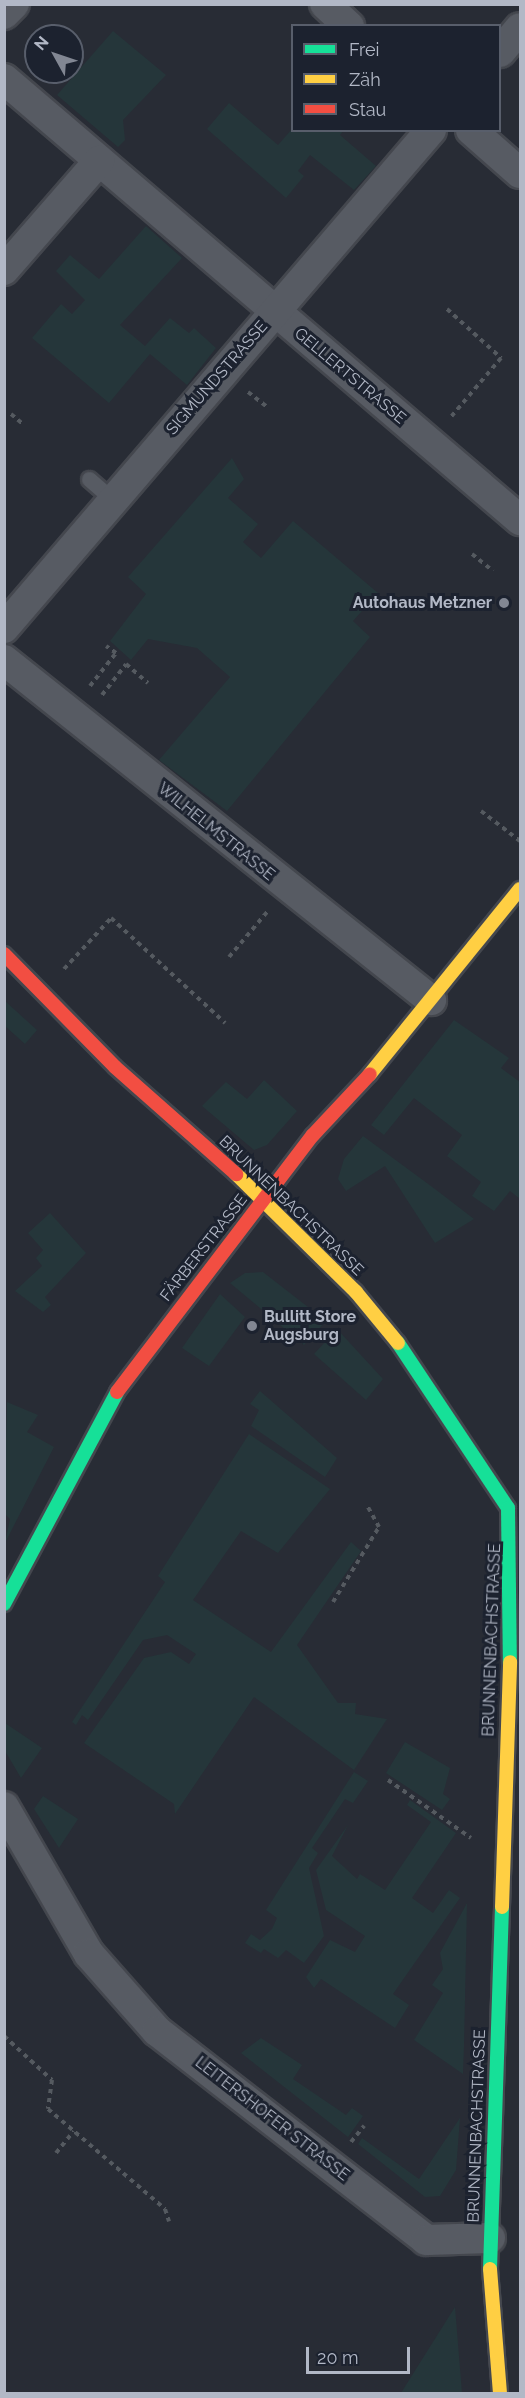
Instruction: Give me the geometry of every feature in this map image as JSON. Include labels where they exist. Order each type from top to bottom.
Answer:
[{"type":"street","points":[[4,14],[14,4]]},
{"type":"street","points":[[325,4],[347,24]]},
{"type":"street","points":[[501,51],[520,28]]},
{"type":"street","name":"GELLERTSTRASSE","points":[[4,79],[429,442],[516,507]]},
{"type":"street","name":"SIGMUNDSTRASSE","points":[[4,628],[112,499],[430,132]]},
{"type":"street","points":[[473,132],[520,173]]},
{"type":"street","points":[[4,270],[99,160]]},
{"type":"street","name":"WILHELMSTRASSE","points":[[4,660],[287,889],[431,1000]]},
{"type":"street","name":"FÄRBERSTRASSE","points":[[4,1604],[111,1401],[263,1198],[431,1000],[520,889]]},
{"type":"street","name":"BRUNNENBACHSTRASSE","points":[[4,954],[115,1067],[263,1198],[356,1292],[446,1410],[508,1508],[518,1583],[501,1858],[490,2238]]},
{"type":"street","name":"LEITERSHOFER STRASSE","points":[[4,1807],[89,1954],[157,2031],[426,2240],[490,2238]]},
{"type":"street","points":[[490,2238],[500,2394]]},
{"type":"lane","points":[[88,479],[112,499]]},
{"type":"path","points":[[429,442],[501,358],[447,309]]},
{"type":"path","points":[[11,414],[24,425]]},
{"type":"path","points":[[472,554],[494,571]]},
{"type":"path","points":[[75,717],[116,653],[106,646]]},
{"type":"path","points":[[75,717],[126,664],[148,683]]},
{"type":"path","points":[[481,811],[520,842]]},
{"type":"path","points":[[229,957],[287,889]]},
{"type":"path","points":[[43,993],[111,918],[225,1023]]},
{"type":"path","points":[[333,1602],[379,1527],[368,1507]]},
{"type":"path","points":[[388,1780],[501,1858]]},
{"type":"path","points":[[4,2036],[52,2080],[48,2109],[165,2209],[169,2221]]},
{"type":"path","points":[[354,2139],[364,2126]]},
{"type":"path","points":[[56,2153],[74,2131]]},
{"type":"shaded area","points":[[113,31],[166,75],[123,120],[125,140],[118,147],[57,95],[67,84],[84,84],[84,64]]},
{"type":"shaded area","points":[[229,103],[278,145],[291,130],[291,132],[342,132],[340,135],[376,166],[354,190],[310,155],[298,171],[304,176],[286,198],[207,129]]},
{"type":"shaded area","points":[[146,226],[182,258],[120,325],[145,346],[170,318],[189,333],[194,328],[216,348],[187,385],[150,354],[109,403],[32,338],[61,304],[72,314],[85,300],[56,271],[70,255],[99,279]]},
{"type":"shaded area","points":[[232,458],[244,479],[228,498],[258,524],[243,542],[261,558],[293,521],[378,593],[353,621],[370,637],[227,811],[159,760],[230,677],[197,648],[148,639],[131,660],[110,641],[146,594],[128,577]]},
{"type":"shaded area","points":[[5,1001],[37,1030],[25,1044],[5,1026]]},
{"type":"shaded area","points":[[454,1020],[509,1058],[501,1068],[520,1082],[520,1199],[510,1191],[494,1211],[472,1196],[481,1182],[447,1156],[462,1135],[414,1098],[384,1135],[371,1125]]},
{"type":"shaded area","points":[[264,1080],[297,1111],[267,1145],[254,1150],[202,1106],[226,1082],[247,1099]]},
{"type":"shaded area","points":[[363,1136],[474,1219],[435,1243],[385,1166],[346,1191],[338,1179],[344,1159]]},
{"type":"shaded area","points":[[50,1213],[86,1253],[45,1297],[51,1305],[43,1312],[15,1291],[42,1266],[36,1258],[43,1250],[28,1233]]},
{"type":"shaded area","points":[[263,1272],[326,1321],[304,1345],[230,1283],[245,1273]]},
{"type":"shaded area","points":[[220,1294],[245,1317],[209,1366],[182,1348]]},
{"type":"shaded area","points":[[337,1329],[383,1379],[366,1400],[314,1354]]},
{"type":"shaded area","points":[[260,1391],[337,1458],[325,1477],[251,1426],[259,1410],[250,1404]]},
{"type":"shaded area","points":[[7,1402],[38,1415],[27,1432],[54,1447],[5,1543],[10,1519],[4,1513]]},
{"type":"shaded area","points":[[249,1434],[330,1489],[278,1553],[241,1531],[193,1600],[271,1652],[351,1542],[361,1551],[297,1645],[338,1703],[356,1703],[355,1714],[387,1719],[354,1770],[254,1697],[175,1814],[174,1804],[84,1743],[144,1658],[171,1652],[189,1664],[196,1654],[167,1635],[143,1640],[88,1720],[82,1715],[76,1725],[72,1722],[165,1582],[158,1576]]},
{"type":"shaded area","points":[[5,1723],[42,1748],[21,1778],[5,1751]]},
{"type":"shaded area","points":[[405,1742],[450,1768],[443,1794],[450,1799],[442,1810],[386,1773]]},
{"type":"shaded area","points":[[354,1772],[368,1781],[353,1803],[345,1799],[312,1848],[318,1853],[309,1868],[324,1936],[304,1963],[286,1950],[278,1958],[264,1949],[261,1953],[245,1943],[251,1934],[260,1940],[272,1929],[277,1918],[266,1910]]},
{"type":"shaded area","points":[[43,1796],[78,1819],[59,1848],[34,1809]]},
{"type":"shaded area","points":[[410,1800],[456,1833],[412,1898],[433,1913],[449,1890],[460,1898],[393,1994],[409,2005],[395,2028],[321,1979],[314,1988],[306,1977],[330,1940],[355,1952],[365,1936],[326,1910],[316,1870],[348,1825],[332,1856],[357,1879],[360,1874],[385,1890],[431,1822],[407,1805]]},
{"type":"shaded area","points":[[467,1903],[463,2074],[414,2040],[443,1993],[432,1985],[443,1969],[440,1953]]},
{"type":"shaded area","points":[[261,2038],[302,2065],[293,2079],[346,2115],[352,2108],[363,2116],[348,2137],[241,2053]]},
{"type":"shaded area","points":[[460,2118],[456,2170],[440,2196],[425,2197],[358,2144],[362,2138],[419,2179]]},
{"type":"shaded area","points":[[455,2307],[462,2393],[401,2393],[421,2361]]},
{"type":"traffic: fast","points":[[398,1343],[508,1508],[510,1662]]},
{"type":"traffic: fast","points":[[4,1604],[117,1392]]},
{"type":"traffic: fast","points":[[490,2269],[502,1907]]},
{"type":"traffic: slow","points":[[370,1074],[520,889]]},
{"type":"traffic: slow","points":[[236,1174],[356,1292],[398,1343]]},
{"type":"traffic: slow","points":[[502,1907],[510,1662]]},
{"type":"traffic: slow","points":[[490,2269],[500,2394]]},
{"type":"traffic: jam","points":[[4,954],[115,1067],[236,1174]]},
{"type":"traffic: jam","points":[[117,1392],[313,1135],[370,1074]]},
{"type":"place","name":"Autohaus Metzner","points":[[504,603]]},
{"type":"place","name":"Bullitt Store Augsburg","points":[[252,1326]]}]
